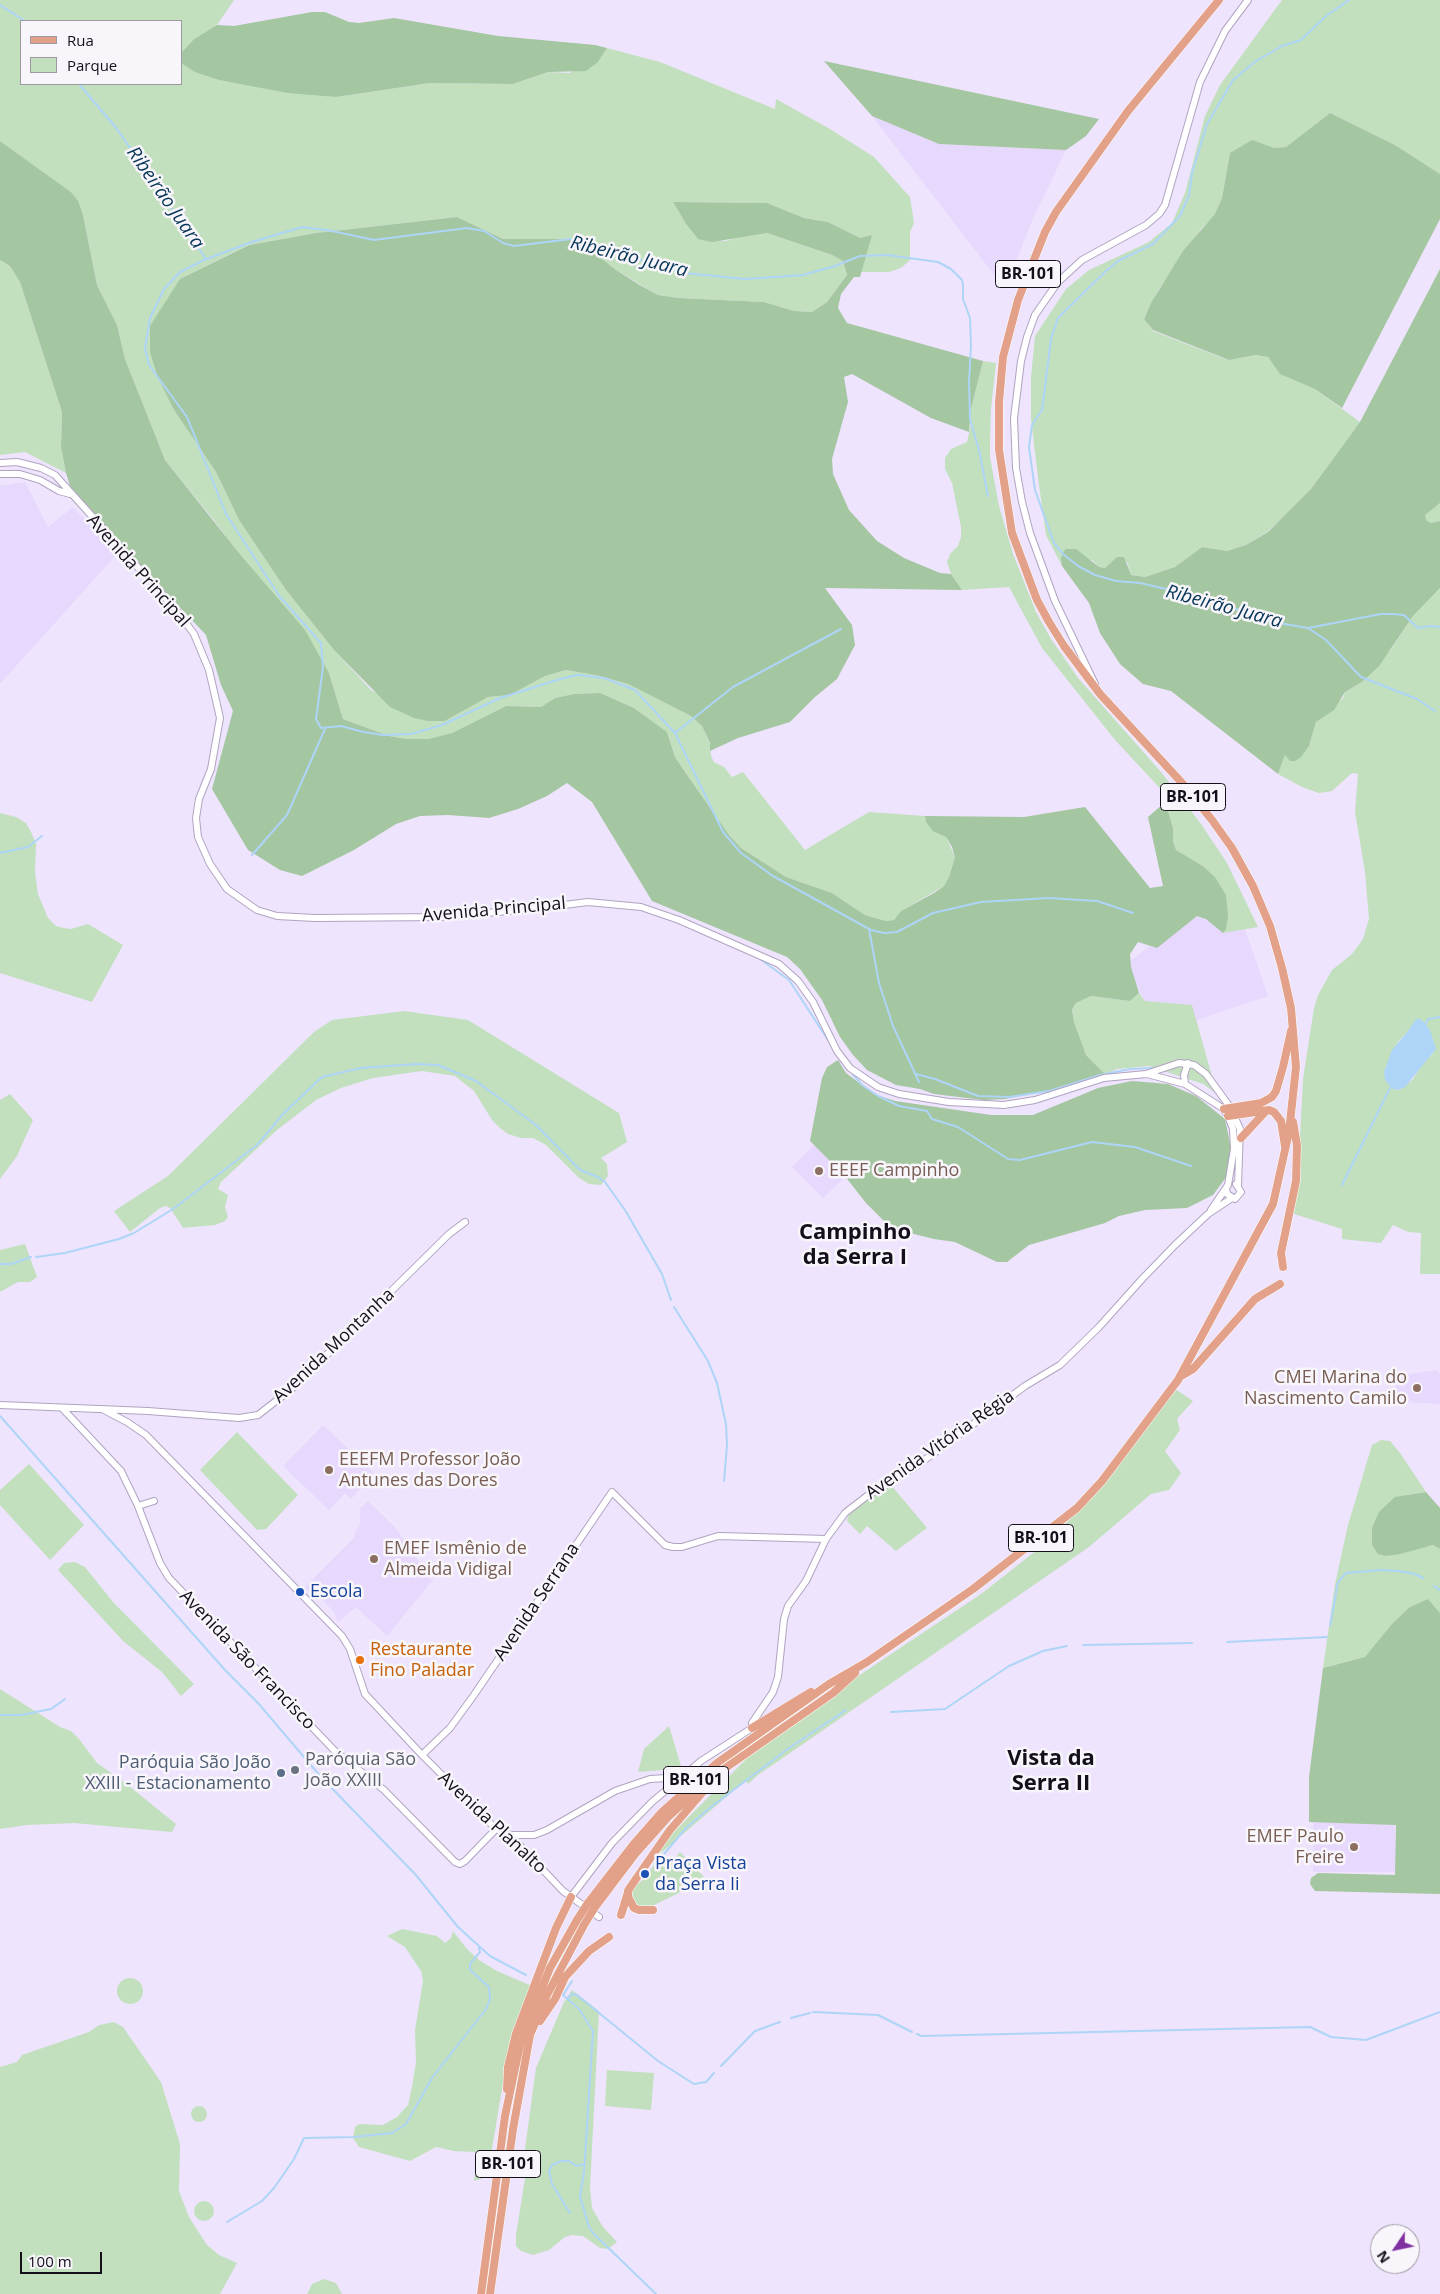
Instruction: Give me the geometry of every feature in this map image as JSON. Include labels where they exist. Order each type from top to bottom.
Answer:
[{"type":"main road","name":"BR-101","points":[[481,2294],[505,2116],[522,2040],[550,1968],[591,1905],[639,1838],[688,1787],[717,1763],[829,1684],[867,1662],[973,1589],[1077,1508],[1102,1481],[1181,1376],[1268,1217],[1278,1189],[1286,1153],[1296,1066],[1293,1024],[1282,968],[1270,926],[1253,886],[1232,848],[1183,784],[1100,694],[1064,646],[1049,622],[1038,600],[1012,533],[999,450],[1003,357],[1018,300],[1032,263],[1056,212],[1128,111],[1219,0]]},
{"type":"main road","points":[[1227,1108],[1261,1103],[1272,1097],[1283,1067],[1293,1024]]},
{"type":"main road","points":[[1232,1116],[1266,1111],[1274,1112],[1281,1121],[1286,1153]]},
{"type":"main road","points":[[1241,1138],[1266,1111]]},
{"type":"main road","points":[[1284,1268],[1281,1253],[1294,1195],[1297,1166],[1297,1145],[1291,1117]]},
{"type":"main road","points":[[1181,1376],[1193,1369],[1255,1299],[1280,1284]]},
{"type":"main road","name":"BR-101","points":[[591,1905],[668,1817],[721,1770],[833,1694],[867,1662]]},
{"type":"main road","points":[[752,1728],[802,1696],[829,1684]]},
{"type":"main road","points":[[621,1914],[629,1890],[670,1830],[708,1790],[721,1770]]},
{"type":"main road","points":[[629,1890],[628,1897],[634,1908],[653,1910]]},
{"type":"main road","points":[[540,1990],[542,1963],[571,1897]]},
{"type":"main road","name":"BR-101","points":[[490,2294],[512,2129],[540,1990],[558,1973],[581,1922]]},
{"type":"main road","points":[[530,2035],[555,1999],[565,1977],[589,1951],[609,1937]]},
{"type":"street","points":[[1100,694],[1056,601],[1030,533],[1022,502],[1016,468],[1014,418],[1021,361],[1027,336],[1035,315],[1058,282],[1089,255],[1146,225],[1159,214],[1164,205],[1200,82],[1225,32],[1248,0]]},
{"type":"street","name":"Avenida Principal","points":[[0,463],[17,462],[41,468],[62,482],[70,494],[178,612],[194,634],[205,658],[220,718],[211,770],[199,799],[196,818],[198,837],[210,864],[227,889],[258,910],[277,916],[316,918],[443,917],[588,902],[641,907],[679,920],[779,964],[798,981],[813,1002],[837,1051],[850,1068],[878,1086],[899,1094],[949,1102],[997,1106],[1034,1100],[1104,1078],[1146,1074],[1165,1066],[1188,1063]]},
{"type":"street","name":"Avenida Principal","points":[[0,474],[26,476],[70,494]]},
{"type":"street","points":[[1185,1084],[1184,1075],[1188,1063],[1206,1074],[1232,1116],[1241,1138],[1238,1186],[1241,1189],[1240,1195],[1235,1199],[1227,1194],[1234,1149],[1232,1116]]},
{"type":"street","name":"Avenida Principal","points":[[1146,1074],[1185,1084],[1227,1108]]},
{"type":"street","points":[[1227,1186],[1235,1184],[1238,1186]]},
{"type":"street","name":"Avenida Vitória Régia","points":[[1208,1214],[1227,1186]]},
{"type":"street","name":"Avenida Vitória Régia","points":[[752,1728],[752,1723],[773,1692],[778,1677],[784,1619],[788,1606],[806,1581],[826,1539],[845,1513],[866,1496],[915,1467],[1025,1386],[1060,1365],[1100,1327],[1143,1278],[1208,1214],[1232,1198]]},
{"type":"street","name":"Avenida Montanha","points":[[0,1405],[239,1418],[258,1415],[294,1387],[449,1234],[465,1222]]},
{"type":"street","name":"Avenida São Francisco","points":[[63,1409],[121,1471],[138,1506],[160,1563],[169,1578],[334,1750],[384,1790],[455,1862],[460,1864],[465,1862],[496,1829]]},
{"type":"street","name":"Avenida Planalto","points":[[104,1410],[146,1435],[342,1636],[350,1649],[365,1694],[422,1755],[496,1829],[510,1835],[541,1869],[571,1897],[599,1917]]},
{"type":"street","name":"Avenida Serrana","points":[[422,1755],[450,1728],[474,1695],[612,1492],[665,1545],[682,1547],[718,1536],[826,1539]]},
{"type":"street","points":[[138,1506],[154,1501]]},
{"type":"street","points":[[571,1897],[612,1843],[652,1802],[701,1761],[752,1728]]},
{"type":"street","points":[[521,1846],[523,1842],[534,1835],[548,1830],[620,1789],[660,1778],[666,1778],[670,1781],[670,1786]]},
{"type":"street","points":[[510,1835],[534,1835]]},
{"type":"shaded area","points":[[872,116],[939,144],[1066,150],[1032,221],[1005,289]]},
{"type":"shaded area","points":[[25,482],[48,527],[73,507],[117,554],[0,684],[0,486]]},
{"type":"shaded area","points":[[1232,892],[1268,996],[1194,1021],[1149,1010],[1126,964],[1201,908]]},
{"type":"shaded area","name":"EEEF Campinho","points":[[815,1144],[846,1176],[823,1198],[792,1167]]},
{"type":"shaded area","name":"CMEI Marina do Nascimento Camilo","points":[[1437,1370],[1440,1375],[1440,1404],[1393,1401],[1396,1376]]},
{"type":"shaded area","name":"EEEFM Professor João Antunes das Dores","points":[[323,1425],[375,1474],[351,1499],[345,1493],[329,1510],[283,1466]]},
{"type":"shaded area","name":"EMEF Ismênio de Almeida Vidigal","points":[[368,1501],[395,1527],[432,1581],[387,1636],[356,1607],[338,1622],[334,1612],[314,1591],[305,1589],[355,1537],[354,1533],[360,1524],[360,1508]]},
{"type":"shaded area","name":"EMEF Paulo Freire","points":[[1313,1822],[1395,1822],[1396,1872],[1313,1872]]},
{"type":"green space","points":[[0,0],[234,0],[217,25],[194,39],[182,52],[182,20],[20,20],[20,85],[182,85],[182,63],[219,80],[336,97],[430,83],[513,84],[548,72],[569,73],[598,62],[607,48],[660,62],[775,109],[776,99],[830,129],[874,157],[910,197],[914,223],[910,232],[910,260],[901,268],[889,272],[861,272],[871,236],[860,238],[828,222],[804,218],[767,203],[673,202],[686,224],[698,239],[726,241],[737,237],[767,233],[832,255],[843,261],[847,275],[827,302],[812,312],[794,311],[764,302],[678,298],[658,295],[616,270],[581,242],[566,239],[503,239],[457,217],[316,233],[248,245],[180,279],[158,378],[174,410],[216,472],[239,520],[286,590],[334,650],[372,691],[445,721],[488,697],[510,695],[545,676],[566,670],[600,676],[628,684],[691,716],[702,726],[710,744],[711,756],[714,762],[724,767],[732,777],[743,772],[805,850],[869,812],[925,816],[926,822],[946,837],[955,857],[944,886],[901,911],[894,920],[886,921],[865,915],[832,893],[786,877],[741,848],[729,835],[675,757],[667,732],[634,708],[600,693],[574,694],[555,698],[541,707],[506,706],[452,733],[429,740],[389,736],[343,719],[329,673],[213,519],[165,460],[125,359],[117,325],[97,285],[83,215],[71,192],[0,141]]},
{"type":"green space","points":[[1282,0],[1440,0],[1440,174],[1395,145],[1330,113],[1286,147],[1274,148],[1263,145],[1230,153],[1222,198],[1215,215],[1201,229],[1159,289],[1144,318],[1153,331],[1228,360],[1256,355],[1268,357],[1281,374],[1315,389],[1360,422],[1311,489],[1267,532],[1246,545],[1227,551],[1202,547],[1175,567],[1145,577],[1131,575],[1127,562],[1117,558],[1105,568],[1099,567],[1092,560],[1061,559],[1062,566],[1046,535],[1031,419],[1031,377],[1035,336],[1066,289],[1089,270],[1149,242],[1172,223],[1185,193],[1205,116],[1220,85]]},
{"type":"green space","points":[[312,12],[325,12],[349,22],[359,23],[394,18],[498,36],[595,45],[607,48],[598,62],[586,71],[548,72],[513,84],[430,83],[336,97],[288,93],[219,80],[195,72],[182,64],[182,52],[194,39],[217,25],[234,26]]},
{"type":"green space","points":[[824,61],[1099,119],[1086,136],[1066,150],[939,144],[872,116]]},
{"type":"green space","points":[[1330,113],[1395,145],[1440,174],[1440,219],[1342,408],[1315,389],[1280,374],[1268,357],[1256,355],[1229,360],[1153,330],[1144,319],[1151,303],[1183,251],[1215,214],[1222,198],[1230,153],[1252,140],[1274,148],[1286,147]]},
{"type":"green space","points":[[0,141],[71,192],[78,201],[83,215],[97,285],[117,325],[125,359],[165,460],[243,558],[305,630],[329,673],[343,719],[389,736],[407,739],[429,739],[452,733],[506,706],[541,707],[555,698],[574,694],[600,693],[634,708],[667,732],[675,757],[729,835],[741,848],[786,877],[832,893],[865,915],[886,921],[894,920],[901,911],[934,893],[944,886],[949,877],[955,857],[952,847],[946,837],[933,831],[926,822],[925,816],[1024,817],[1085,807],[1150,888],[1163,886],[1148,817],[1163,804],[1169,814],[1173,828],[1173,841],[1176,850],[1203,866],[1215,877],[1226,895],[1228,916],[1226,929],[1223,933],[1206,919],[1197,916],[1157,948],[1138,942],[1130,954],[1131,967],[1139,993],[1130,1001],[1091,996],[1076,1003],[1072,1010],[1074,1022],[1086,1055],[1105,1074],[1065,1087],[1006,1099],[983,1100],[934,1094],[920,1089],[896,1085],[867,1070],[840,1037],[822,1000],[800,969],[787,957],[652,901],[592,802],[567,783],[547,796],[518,809],[489,818],[448,815],[420,816],[396,824],[354,850],[302,876],[280,870],[248,850],[212,789],[233,711],[221,685],[206,635],[70,486],[61,447],[62,412],[20,282],[10,266],[0,260]]},
{"type":"green space","points":[[673,202],[767,203],[804,218],[828,222],[860,238],[872,235],[860,277],[854,277],[841,294],[838,308],[847,323],[983,361],[971,409],[969,432],[931,418],[852,374],[844,377],[848,402],[832,459],[833,474],[849,510],[877,541],[904,558],[940,573],[951,574],[962,590],[825,588],[852,625],[855,645],[837,679],[815,697],[790,722],[738,738],[710,751],[710,743],[702,726],[691,716],[628,684],[600,676],[566,670],[545,676],[510,695],[488,697],[445,721],[428,721],[414,718],[390,707],[334,650],[286,590],[239,520],[216,472],[174,410],[158,378],[150,352],[150,326],[180,279],[249,245],[316,233],[457,217],[503,239],[566,239],[581,242],[616,270],[638,284],[658,295],[678,298],[764,302],[794,311],[812,312],[827,302],[847,275],[843,261],[832,255],[767,233],[712,242],[698,239],[686,224]]},
{"type":"green space","points":[[0,260],[10,266],[20,282],[62,412],[61,447],[66,473],[25,452],[0,455]]},
{"type":"green space","points":[[1440,269],[1440,503],[1425,515],[1427,521],[1431,523],[1440,521],[1440,588],[1413,616],[1379,666],[1362,682],[1345,692],[1334,710],[1316,722],[1309,746],[1301,757],[1295,761],[1290,761],[1285,755],[1278,774],[1171,691],[1143,684],[1120,664],[1100,633],[1089,603],[1062,566],[1063,552],[1066,549],[1076,549],[1099,567],[1105,568],[1117,557],[1124,557],[1131,575],[1145,577],[1175,567],[1202,547],[1227,551],[1246,545],[1268,532],[1311,489],[1360,422]]},
{"type":"green space","points":[[983,361],[996,363],[991,409],[990,457],[999,506],[1013,554],[1036,612],[1051,639],[1078,678],[1161,772],[1201,824],[1227,863],[1258,927],[1223,933],[1226,929],[1215,877],[1203,866],[1176,850],[1173,841],[1173,828],[1169,814],[1163,804],[1169,798],[1115,740],[1042,648],[1009,587],[962,590],[951,574],[947,562],[950,554],[958,546],[961,537],[961,527],[952,483],[945,469],[945,458],[951,449],[967,442],[971,424],[971,409]]},
{"type":"green space","points":[[1440,503],[1440,521],[1431,523],[1427,521],[1425,514]]},
{"type":"green space","points":[[1440,588],[1440,1274],[1420,1274],[1421,1233],[1408,1232],[1393,1225],[1381,1243],[1342,1239],[1342,1229],[1294,1214],[1303,1079],[1314,1008],[1318,995],[1332,970],[1352,954],[1363,939],[1369,919],[1365,872],[1355,812],[1358,774],[1352,773],[1332,791],[1319,793],[1302,787],[1278,774],[1285,755],[1309,746],[1316,722],[1343,698],[1345,692],[1362,682],[1391,649],[1413,616]],"holes":[[[1408,1031],[1433,1054],[1424,1061],[1413,1079],[1399,1090],[1393,1089],[1397,1043]]]},
{"type":"green space","points":[[0,813],[16,817],[26,823],[31,832],[36,844],[35,872],[38,894],[48,918],[56,926],[64,928],[71,929],[88,924],[123,945],[92,1002],[0,973]]},
{"type":"green space","points":[[1139,993],[1145,1001],[1192,1005],[1217,1094],[1203,1084],[1149,1066],[1117,1069],[1105,1074],[1086,1055],[1074,1022],[1072,1011],[1076,1003],[1091,996],[1130,1001]]},
{"type":"green space","points":[[404,1011],[468,1020],[619,1113],[627,1142],[601,1158],[607,1164],[608,1176],[601,1185],[589,1184],[579,1178],[546,1145],[533,1138],[521,1138],[508,1134],[492,1120],[474,1091],[455,1076],[422,1071],[373,1078],[341,1088],[316,1100],[277,1130],[221,1182],[218,1189],[228,1195],[225,1207],[228,1217],[225,1221],[215,1225],[183,1228],[170,1208],[166,1206],[160,1208],[130,1232],[114,1211],[168,1176],[314,1032],[332,1020]]},
{"type":"green space","points":[[838,1060],[846,1073],[874,1094],[895,1101],[991,1115],[1033,1115],[1098,1088],[1132,1081],[1168,1084],[1196,1096],[1225,1119],[1232,1153],[1227,1176],[1213,1195],[1187,1208],[1145,1210],[1119,1216],[1105,1223],[1029,1245],[1007,1262],[997,1262],[955,1242],[902,1231],[884,1221],[866,1203],[844,1175],[810,1141],[822,1078],[827,1067]]},
{"type":"green space","points":[[10,1094],[33,1120],[17,1156],[0,1179],[0,1100]]},
{"type":"green space","points":[[25,1244],[37,1277],[30,1282],[18,1282],[0,1292],[0,1250]]},
{"type":"green space","points":[[1175,1389],[1193,1401],[1177,1419],[1180,1430],[1165,1451],[1181,1473],[1169,1490],[1151,1494],[1089,1547],[758,1775],[748,1784],[746,1780],[661,1853],[658,1848],[770,1735],[981,1594],[1042,1546],[1085,1505],[1111,1476]]},
{"type":"green space","points":[[237,1432],[298,1495],[266,1529],[257,1530],[200,1470]]},
{"type":"green space","points":[[1381,1440],[1390,1441],[1426,1492],[1406,1495],[1386,1556],[1433,1545],[1440,1549],[1440,1613],[1428,1599],[1365,1657],[1323,1668],[1335,1584],[1348,1525],[1372,1445]]},
{"type":"green space","points":[[29,1464],[84,1525],[50,1560],[0,1505],[0,1490]]},
{"type":"green space","points":[[891,1485],[927,1528],[896,1551],[867,1526],[860,1534],[847,1521],[848,1516],[855,1509]]},
{"type":"green space","points":[[1426,1492],[1440,1508],[1440,1549],[1433,1545],[1400,1554],[1386,1556],[1378,1554],[1372,1545],[1372,1528],[1379,1512],[1395,1497]]},
{"type":"green space","points":[[75,1562],[85,1567],[113,1602],[194,1684],[181,1696],[162,1672],[123,1641],[58,1570],[64,1563]]},
{"type":"green space","points":[[1428,1599],[1440,1613],[1440,1894],[1315,1891],[1310,1884],[1311,1878],[1318,1873],[1395,1875],[1396,1825],[1309,1822],[1309,1777],[1323,1668],[1365,1657],[1392,1624],[1410,1607]]},
{"type":"green space","points":[[0,1689],[60,1727],[71,1731],[97,1763],[176,1824],[172,1832],[74,1823],[27,1825],[0,1829]]},
{"type":"green space","points":[[669,1726],[681,1766],[638,1772],[644,1749]]},
{"type":"green space","name":"Praça Vista da Serra Ii","points":[[680,1852],[705,1878],[683,1886],[679,1893],[654,1905],[643,1908],[634,1902],[631,1896],[633,1887],[644,1879],[656,1862],[666,1868]]},
{"type":"green space","points":[[402,1929],[437,1936],[445,1943],[451,1938],[453,1931],[467,1949],[479,1960],[497,1971],[532,1986],[510,2041],[488,2173],[481,2179],[474,2181],[477,2152],[454,2151],[436,2147],[410,2161],[359,2147],[353,2138],[355,2127],[359,2124],[383,2125],[397,2117],[408,2105],[416,2062],[415,2030],[423,1981],[421,1971],[405,1947],[387,1936]]},
{"type":"green space","points":[[130,1978],[139,1982],[143,1991],[139,2000],[130,2004],[121,2000],[117,1991],[121,1982]]},
{"type":"green space","points":[[572,1990],[599,2011],[590,2188],[592,2208],[603,2227],[617,2242],[608,2249],[600,2248],[583,2236],[572,2235],[565,2237],[549,2250],[533,2255],[521,2251],[516,2246],[516,2235],[526,2172],[523,2163],[536,2068],[564,2002]]},
{"type":"green space","points":[[114,2022],[123,2027],[161,2082],[180,2144],[179,2191],[189,2217],[207,2245],[219,2255],[237,2263],[220,2294],[0,2294],[0,2067],[17,2062],[22,2055],[89,2032],[99,2025]]},
{"type":"green space","points":[[607,2070],[654,2073],[651,2110],[605,2106]]},
{"type":"green space","points":[[196,2106],[202,2106],[207,2111],[205,2120],[196,2122],[191,2117],[191,2111]]},
{"type":"green space","points":[[204,2201],[211,2204],[214,2211],[211,2218],[204,2221],[197,2218],[194,2211],[197,2204]]},
{"type":"green space","points":[[324,2279],[336,2283],[342,2294],[307,2294],[312,2284]]},
{"type":"water","points":[[1416,1019],[1421,1019],[1430,1030],[1436,1049],[1405,1087],[1399,1090],[1393,1089],[1385,1080],[1384,1072],[1392,1050]]},
{"type":"waterway","points":[[1349,0],[1326,16],[1301,40],[1282,46],[1256,61],[1233,80],[1207,124],[1192,173],[1189,195],[1180,216],[1153,244],[1118,261],[1107,270],[1058,318],[1051,339],[1042,410],[1032,425],[1029,447],[1035,490],[1054,543],[1063,554],[1078,566],[1095,575],[1116,581],[1140,583],[1201,597],[1273,622],[1308,628],[1326,640],[1361,677],[1417,699],[1435,711]]},
{"type":"waterway","name":"Ribeirão Juara","points":[[0,5],[23,20]]},
{"type":"waterway","name":"Ribeirão Juara","points":[[80,85],[117,129],[206,259]]},
{"type":"waterway","points":[[988,496],[979,450],[970,419],[970,318],[963,299],[962,280],[951,269],[938,262],[887,255],[860,256],[835,266],[803,275],[745,279],[684,273],[571,239],[514,246],[503,243],[484,231],[467,228],[374,240],[302,227],[249,243],[204,260],[180,272],[164,289],[150,318],[145,348],[149,365],[187,417],[226,514],[280,597],[321,643],[323,667],[316,719],[321,728],[341,726],[383,735],[411,734],[442,725],[500,698],[557,680],[577,675],[604,678],[635,690],[675,733],[723,832],[741,853],[773,876],[871,930],[884,933],[897,932],[933,913],[981,902],[1049,898],[1097,901],[1133,913]]},
{"type":"waterway","points":[[1308,628],[1381,614],[1404,615],[1418,628],[1440,627]]},
{"type":"waterway","points":[[675,733],[733,687],[841,629]]},
{"type":"waterway","points":[[252,855],[287,815],[325,729]]},
{"type":"waterway","points":[[0,853],[28,847],[42,836]]},
{"type":"waterway","points":[[869,929],[879,983],[893,1026],[919,1082]]},
{"type":"waterway","points":[[760,959],[789,980],[828,1040]]},
{"type":"waterway","points":[[1425,1025],[1428,1019],[1440,1017]]},
{"type":"waterway","points":[[840,1059],[862,1085],[878,1096],[899,1106],[927,1111],[932,1119],[958,1127],[1008,1159],[1020,1160],[1092,1142],[1135,1147],[1191,1166]]},
{"type":"waterway","points":[[36,1257],[65,1253],[119,1239],[134,1233],[173,1209],[257,1145],[284,1113],[322,1077],[361,1068],[416,1064],[438,1065],[476,1081],[536,1125],[580,1170],[605,1182],[625,1210],[662,1274],[671,1300]]},
{"type":"waterway","points":[[916,1074],[935,1079],[978,1096],[1009,1097],[1049,1091],[1100,1075],[1130,1069],[1152,1068]]},
{"type":"waterway","points":[[1342,1185],[1391,1086]]},
{"type":"waterway","points":[[0,1264],[11,1264],[31,1257]]},
{"type":"waterway","points":[[674,1307],[708,1361],[717,1383],[726,1424],[727,1445],[724,1481]]},
{"type":"waterway","points":[[0,1416],[225,1670],[258,1703],[321,1777],[415,1874],[458,1927],[490,1956],[526,1975]]},
{"type":"waterway","points":[[1330,1626],[1338,1582],[1346,1573],[1381,1570],[1398,1571],[1415,1574],[1423,1578]]},
{"type":"waterway","points":[[1434,1586],[1440,1590]]},
{"type":"waterway","points":[[1227,1642],[1327,1637]]},
{"type":"waterway","points":[[1083,1645],[1192,1643]]},
{"type":"waterway","points":[[891,1712],[945,1709],[1009,1666],[1043,1651],[1067,1646]]},
{"type":"waterway","points":[[0,1715],[21,1715],[51,1709],[65,1699]]},
{"type":"waterway","points":[[659,1860],[686,1828],[711,1807],[789,1748],[846,1710]]},
{"type":"waterway","points":[[227,2222],[262,2201],[274,2188],[294,2159],[304,2138],[354,2137],[392,2133],[406,2124],[432,2078],[486,2009],[490,1999],[489,1987],[470,1970],[470,1964],[480,1952],[479,1948]]},
{"type":"waterway","points":[[572,1981],[563,1995],[579,2009],[593,2031],[584,2173],[580,2196],[589,2227],[594,2234],[656,2294]]},
{"type":"waterway","points":[[567,1999],[572,1994],[577,1995],[658,2061],[694,2084],[706,2082],[714,2073]]},
{"type":"waterway","points":[[813,2012],[878,2015],[912,2032]]},
{"type":"waterway","points":[[917,2034],[921,2036],[1310,2027],[1331,2037],[1366,2040],[1440,2012]]},
{"type":"waterway","points":[[791,2018],[810,2013]]},
{"type":"waterway","points":[[721,2066],[755,2031],[780,2022]]},
{"type":"waterway","points":[[570,2213],[552,2184],[549,2171],[552,2165],[561,2161],[569,2161],[576,2166],[585,2164]]},
{"type":"place","name":"EEEF Campinho","points":[[819,1171]]},
{"type":"place","name":"CMEI Marina do Nascimento Camilo","points":[[1417,1388]]},
{"type":"place","name":"EEEFM Professor João Antunes das Dores","points":[[329,1470]]},
{"type":"place","name":"EMEF Ismênio de Almeida Vidigal","points":[[374,1559]]},
{"type":"place","name":"Escola","points":[[300,1592]]},
{"type":"place","name":"Restaurante Fino Paladar","points":[[360,1660]]},
{"type":"place","name":"Paróquia São João XXIII","points":[[295,1770]]},
{"type":"place","name":"Paróquia São João XXIII - Estacionamento","points":[[281,1773]]},
{"type":"place","name":"EMEF Paulo Freire","points":[[1354,1847]]},
{"type":"place","name":"Praça Vista da Serra Ii","points":[[645,1874]]},
{"type":"district","name":"Campinho da Serra I","points":[[855,1246]]},
{"type":"district","name":"Vista da Serra II","points":[[1051,1772]]}]
